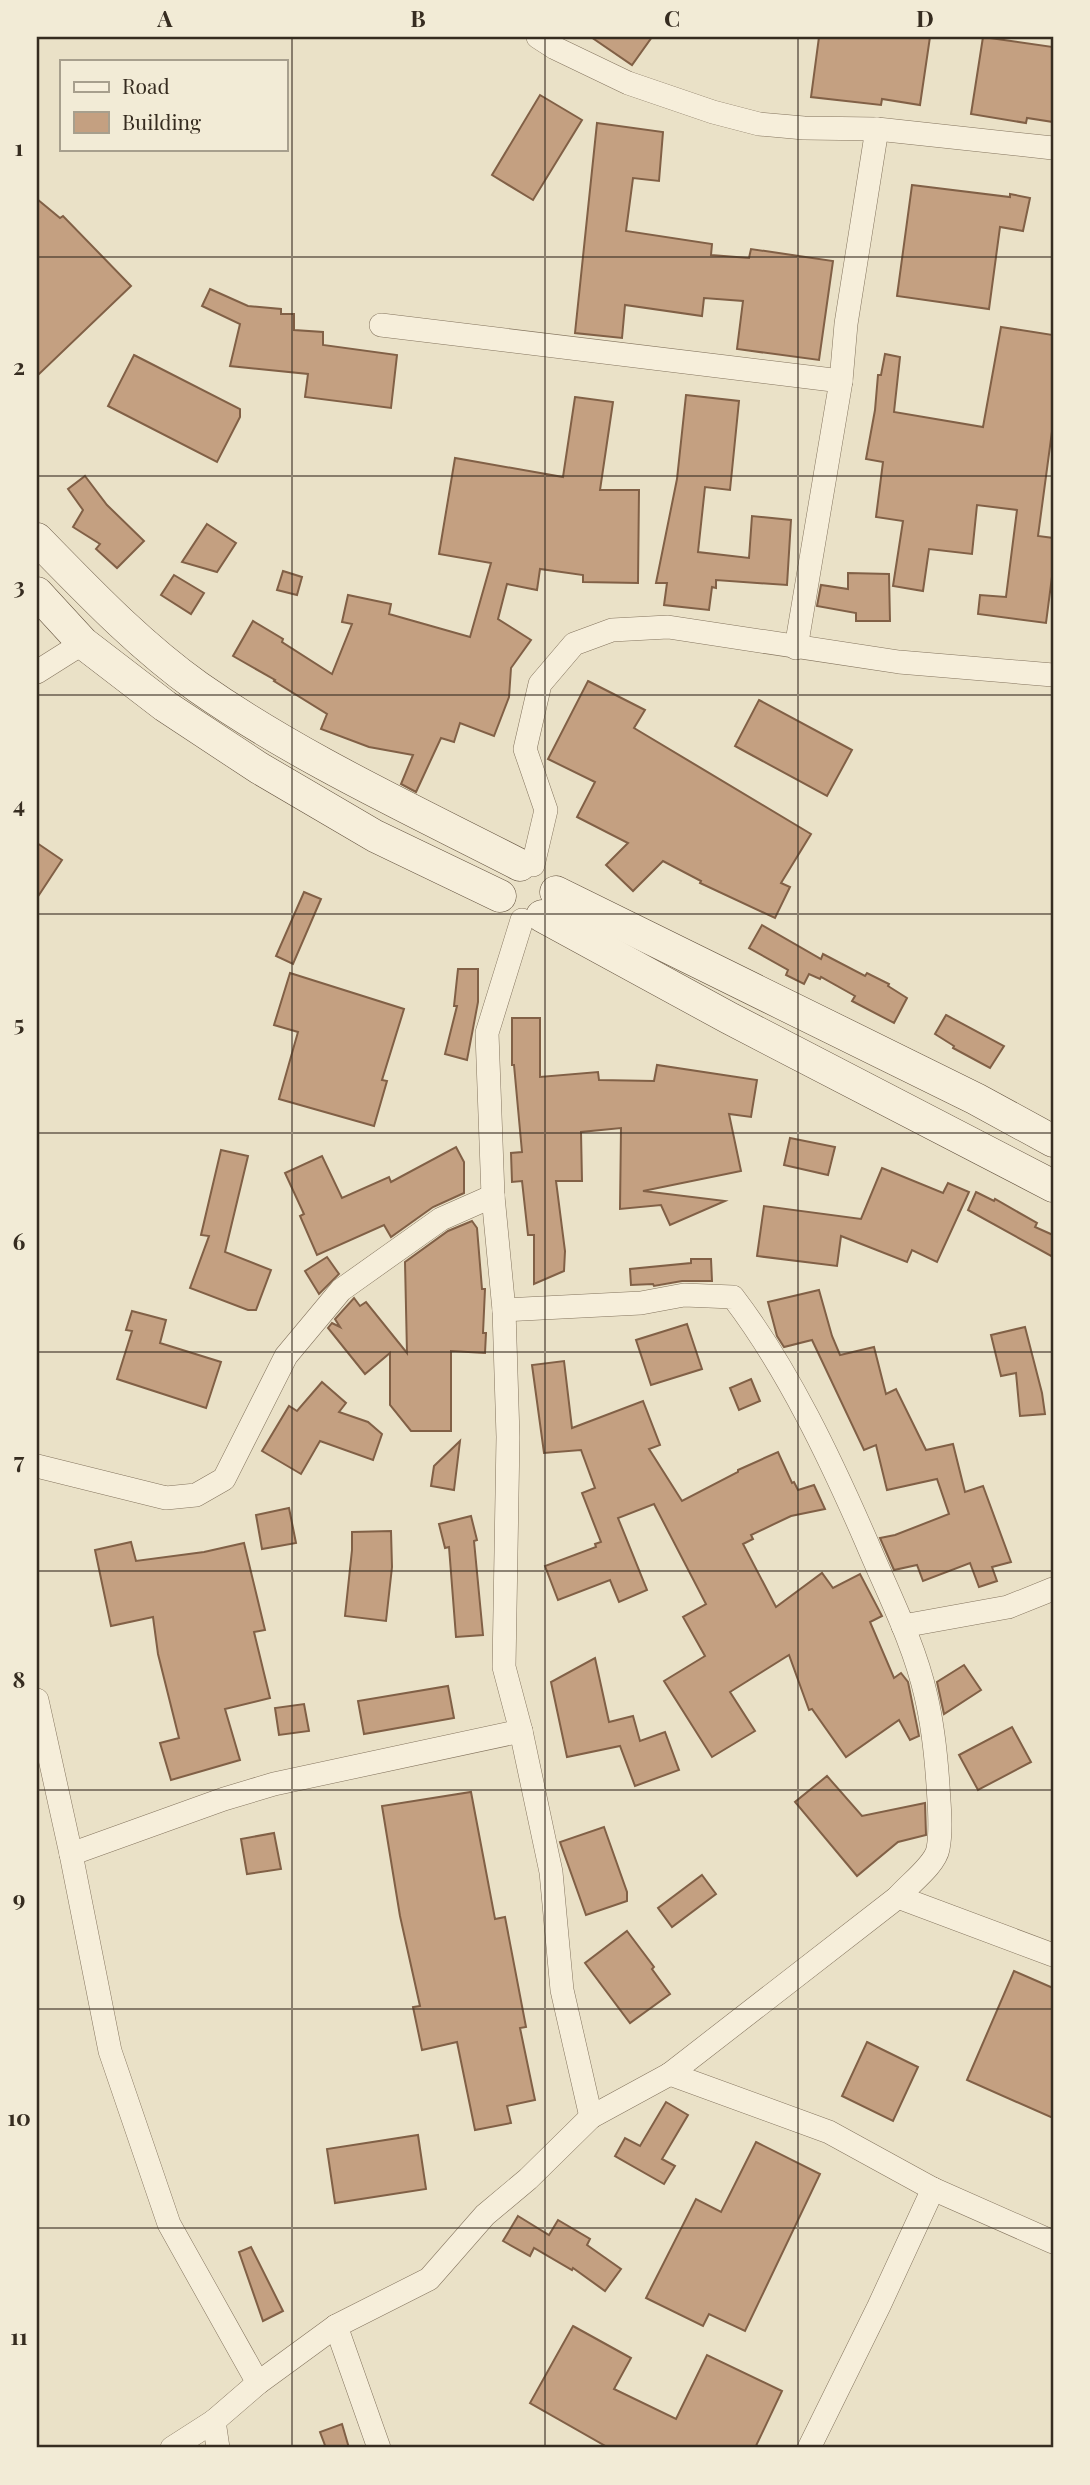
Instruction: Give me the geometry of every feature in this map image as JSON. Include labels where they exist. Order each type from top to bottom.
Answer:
[{"type":"main road","points":[[37,539],[138,638],[195,685],[250,722],[343,774],[527,865],[545,870],[553,880],[540,909]]},
{"type":"main road","points":[[37,593],[83,643],[165,706],[259,768],[375,835],[500,896]]},
{"type":"main road","points":[[527,865],[508,872],[501,883],[500,896],[506,909],[540,909],[976,1099],[1053,1140]]},
{"type":"main road","points":[[540,909],[765,1037],[1053,1186]]},
{"type":"street","points":[[538,37],[628,83],[713,112],[759,124],[877,129],[1053,148]]},
{"type":"street","points":[[796,648],[841,381],[846,324],[877,129]]},
{"type":"street","points":[[381,325],[841,381]]},
{"type":"street","points":[[527,865],[546,810],[525,749],[540,684],[574,644],[612,630],[668,627],[899,662],[1053,675]]},
{"type":"street","points":[[37,672],[83,643]]},
{"type":"street","points":[[540,909],[488,1033],[493,1196],[504,1310],[508,1437],[504,1667],[521,1731],[551,1872],[562,1990],[591,2117]]},
{"type":"street","points":[[37,1466],[166,1498],[196,1495],[224,1479],[286,1356],[341,1290],[441,1219],[493,1196]]},
{"type":"street","points":[[172,2448],[215,2421],[258,2383],[337,2326],[429,2279],[485,2215],[528,2179],[591,2117],[670,2074],[898,1897],[924,1872],[938,1851],[936,1748],[925,1694],[903,1626],[832,1463],[769,1350],[733,1297],[684,1295],[641,1303],[504,1310]]},
{"type":"street","points":[[903,1626],[1008,1607],[1053,1589]]},
{"type":"street","points":[[37,1700],[110,2051],[169,2224],[258,2383]]},
{"type":"street","points":[[71,1854],[224,1799],[274,1784],[521,1731]]},
{"type":"street","points":[[898,1897],[1053,1955]]},
{"type":"street","points":[[670,2074],[829,2132],[933,2189],[1053,2242]]},
{"type":"street","points":[[809,2448],[933,2189]]},
{"type":"street","points":[[337,2326],[379,2448]]},
{"type":"street","points":[[215,2421],[218,2448]]},
{"type":"building","points":[[591,37],[652,37],[632,65]]},
{"type":"building","points":[[819,37],[930,37],[920,105],[882,99],[881,105],[811,97]]},
{"type":"building","points":[[983,37],[1053,47],[1053,122],[1027,118],[1026,123],[971,114]]},
{"type":"building","points":[[540,95],[582,120],[533,200],[492,175]]},
{"type":"building","points":[[597,123],[663,132],[659,181],[633,178],[626,231],[712,244],[711,255],[749,258],[751,249],[833,261],[819,360],[737,349],[743,301],[704,298],[702,316],[625,305],[622,338],[575,333]]},
{"type":"building","points":[[912,185],[1030,198],[1023,231],[1000,227],[989,309],[897,296]]},
{"type":"building","points":[[37,199],[60,218],[63,216],[131,286],[37,376]]},
{"type":"building","points":[[210,289],[248,306],[281,309],[281,314],[294,314],[294,330],[323,332],[323,345],[397,355],[391,408],[305,397],[308,374],[230,366],[240,324],[202,306]]},
{"type":"building","points":[[1001,327],[1053,335],[1053,424],[1038,536],[1053,538],[1053,569],[1046,623],[978,614],[980,595],[1006,597],[1017,510],[977,505],[972,554],[929,549],[923,591],[893,586],[903,521],[876,517],[883,462],[866,459],[878,375],[881,375],[885,354],[900,357],[894,412],[983,427]]},
{"type":"building","points":[[134,355],[240,409],[240,417],[217,462],[108,406]]},
{"type":"building","points":[[686,395],[739,401],[730,490],[705,487],[698,552],[749,558],[752,516],[791,520],[787,585],[716,580],[716,588],[712,587],[709,610],[664,605],[667,583],[656,583],[677,479]]},
{"type":"building","points":[[575,397],[613,402],[600,490],[639,490],[638,583],[583,582],[583,575],[540,569],[537,590],[507,584],[498,619],[531,640],[511,668],[509,697],[494,736],[460,723],[454,742],[441,738],[416,792],[401,784],[413,755],[369,747],[321,729],[327,714],[233,656],[253,621],[332,674],[352,624],[342,622],[348,595],[391,604],[389,614],[470,637],[491,563],[439,554],[455,458],[563,477]]},
{"type":"building","points":[[85,476],[107,505],[144,541],[117,568],[96,549],[100,544],[73,527],[83,510],[68,489]]},
{"type":"building","points":[[207,524],[236,543],[217,572],[182,562]]},
{"type":"building","points":[[283,571],[302,577],[297,595],[277,590]]},
{"type":"building","points":[[848,573],[889,574],[890,621],[856,621],[856,613],[817,606],[821,585],[848,589]]},
{"type":"building","points":[[174,575],[204,593],[191,614],[161,595]]},
{"type":"building","points":[[588,681],[645,710],[634,728],[811,834],[781,883],[790,887],[775,918],[700,883],[701,881],[663,861],[633,891],[606,865],[628,843],[577,817],[595,782],[548,759]]},
{"type":"building","points":[[759,700],[852,750],[827,796],[735,746]]},
{"type":"building","points":[[37,843],[62,860],[37,898]]},
{"type":"building","points":[[304,892],[321,899],[293,964],[276,956]]},
{"type":"building","points":[[762,925],[821,959],[823,954],[865,976],[867,973],[889,984],[888,986],[907,998],[894,1023],[852,1001],[855,996],[821,977],[820,979],[809,974],[804,984],[786,975],[788,970],[749,948]]},
{"type":"building","points":[[458,969],[478,969],[478,1002],[467,1060],[445,1054],[457,1006],[454,1006]]},
{"type":"building","points":[[290,973],[404,1009],[382,1080],[387,1081],[374,1126],[279,1099],[298,1032],[274,1025]]},
{"type":"building","points":[[946,1015],[1004,1046],[990,1068],[953,1048],[954,1046],[935,1034]]},
{"type":"building","points":[[512,1018],[540,1018],[540,1077],[598,1072],[599,1080],[654,1081],[657,1065],[757,1080],[751,1117],[729,1114],[741,1171],[643,1191],[725,1201],[670,1225],[661,1205],[620,1209],[621,1128],[581,1132],[582,1181],[556,1181],[565,1251],[564,1271],[534,1284],[534,1235],[528,1235],[522,1181],[512,1182],[511,1153],[522,1152],[512,1065]]},
{"type":"building","points":[[790,1138],[835,1147],[828,1175],[784,1165]]},
{"type":"building","points":[[456,1147],[464,1162],[464,1193],[433,1207],[391,1237],[384,1225],[317,1255],[300,1216],[304,1214],[285,1173],[322,1156],[342,1198],[389,1177],[391,1182]]},
{"type":"building","points":[[221,1150],[248,1156],[225,1252],[271,1270],[256,1310],[248,1310],[190,1288],[209,1236],[201,1235]]},
{"type":"building","points":[[882,1168],[943,1193],[948,1183],[969,1192],[937,1262],[912,1250],[907,1262],[841,1236],[837,1266],[757,1256],[764,1206],[861,1219]]},
{"type":"building","points":[[976,1192],[994,1201],[995,1199],[1037,1223],[1035,1227],[1053,1235],[1053,1257],[968,1210]]},
{"type":"building","points":[[472,1221],[477,1228],[482,1289],[485,1289],[485,1353],[451,1351],[451,1431],[411,1431],[390,1405],[390,1353],[365,1374],[328,1328],[332,1323],[340,1327],[335,1319],[354,1298],[360,1306],[366,1302],[407,1353],[405,1262],[448,1231]]},
{"type":"building","points":[[327,1257],[339,1274],[319,1294],[305,1271]]},
{"type":"building","points":[[691,1259],[711,1259],[712,1281],[682,1281],[654,1286],[631,1285],[630,1269],[691,1263]]},
{"type":"building","points":[[819,1290],[840,1355],[874,1347],[886,1394],[896,1389],[926,1450],[953,1444],[965,1492],[983,1486],[1011,1562],[992,1567],[997,1581],[979,1587],[970,1563],[923,1581],[917,1565],[894,1570],[880,1538],[949,1514],[937,1479],[887,1490],[876,1445],[864,1450],[812,1340],[784,1347],[777,1336],[768,1302]]},
{"type":"building","points":[[132,1311],[166,1320],[160,1343],[221,1362],[206,1408],[117,1379],[132,1331],[126,1330]]},
{"type":"building","points":[[687,1324],[702,1369],[651,1385],[636,1340]]},
{"type":"building","points":[[1025,1327],[1045,1414],[1020,1416],[1016,1373],[1001,1376],[991,1335]]},
{"type":"building","points":[[564,1361],[572,1428],[643,1401],[660,1445],[649,1449],[682,1501],[738,1470],[778,1452],[798,1490],[814,1485],[825,1509],[791,1516],[751,1535],[753,1539],[743,1544],[776,1607],[822,1573],[833,1588],[860,1574],[882,1616],[870,1622],[894,1678],[901,1673],[908,1682],[919,1736],[910,1740],[899,1720],[846,1757],[812,1709],[809,1710],[789,1655],[730,1692],[755,1731],[712,1757],[664,1681],[705,1656],[683,1617],[706,1604],[654,1504],[618,1518],[647,1590],[619,1602],[610,1580],[558,1600],[545,1566],[596,1547],[595,1544],[601,1542],[582,1493],[595,1488],[581,1450],[544,1453],[532,1365]]},
{"type":"building","points":[[751,1379],[760,1401],[739,1410],[730,1388]]},
{"type":"building","points":[[322,1382],[346,1403],[339,1412],[368,1422],[382,1434],[373,1460],[320,1441],[301,1474],[262,1451],[289,1406],[297,1411]]},
{"type":"building","points":[[460,1441],[454,1490],[431,1486],[434,1466]]},
{"type":"building","points":[[289,1508],[296,1543],[262,1549],[256,1515]]},
{"type":"building","points":[[471,1516],[477,1540],[474,1541],[483,1635],[456,1637],[449,1547],[445,1548],[439,1524]]},
{"type":"building","points":[[391,1531],[392,1567],[386,1621],[345,1616],[352,1532]]},
{"type":"building","points":[[131,1542],[136,1561],[204,1552],[244,1543],[265,1630],[254,1632],[270,1698],[225,1709],[240,1760],[171,1780],[160,1743],[179,1738],[158,1654],[153,1617],[111,1626],[95,1550]]},
{"type":"building","points":[[595,1658],[609,1722],[633,1716],[640,1741],[665,1732],[679,1770],[635,1786],[620,1746],[567,1757],[551,1682]]},
{"type":"building","points":[[964,1665],[981,1690],[944,1714],[937,1682]]},
{"type":"building","points":[[448,1686],[454,1718],[364,1734],[358,1701]]},
{"type":"building","points":[[304,1704],[309,1731],[279,1735],[275,1708]]},
{"type":"building","points":[[1012,1727],[1031,1762],[978,1790],[959,1755]]},
{"type":"building","points":[[827,1776],[862,1816],[925,1803],[926,1835],[898,1842],[857,1876],[795,1802]]},
{"type":"building","points":[[471,1792],[495,1919],[505,1917],[526,2027],[520,2028],[535,2100],[507,2106],[511,2123],[475,2130],[457,2042],[422,2050],[413,2007],[420,2006],[400,1916],[382,1806]]},
{"type":"building","points":[[604,1827],[627,1892],[627,1901],[586,1915],[560,1842]]},
{"type":"building","points":[[274,1833],[281,1869],[247,1874],[241,1839]]},
{"type":"building","points":[[702,1875],[716,1894],[672,1927],[658,1908]]},
{"type":"building","points":[[627,1931],[670,1994],[630,2023],[585,1963]]},
{"type":"building","points":[[1014,1971],[1053,1988],[1053,2118],[967,2080]]},
{"type":"building","points":[[867,2042],[918,2067],[893,2121],[842,2096]]},
{"type":"building","points":[[666,2102],[688,2115],[662,2159],[675,2166],[664,2184],[615,2156],[625,2138],[640,2146]]},
{"type":"building","points":[[418,2135],[426,2189],[335,2203],[327,2149]]},
{"type":"building","points":[[756,2142],[820,2174],[745,2331],[709,2314],[703,2326],[646,2298],[696,2199],[721,2212]]},
{"type":"building","points":[[518,2216],[549,2235],[558,2220],[590,2239],[587,2245],[621,2269],[605,2291],[573,2268],[572,2270],[534,2248],[530,2256],[503,2241]]},
{"type":"building","points":[[251,2247],[283,2311],[263,2321],[239,2252]]},
{"type":"building","points":[[573,2326],[631,2358],[614,2389],[676,2419],[707,2355],[782,2391],[755,2448],[609,2448],[530,2403]]},
{"type":"building","points":[[342,2424],[349,2448],[326,2448],[320,2432]]}]
